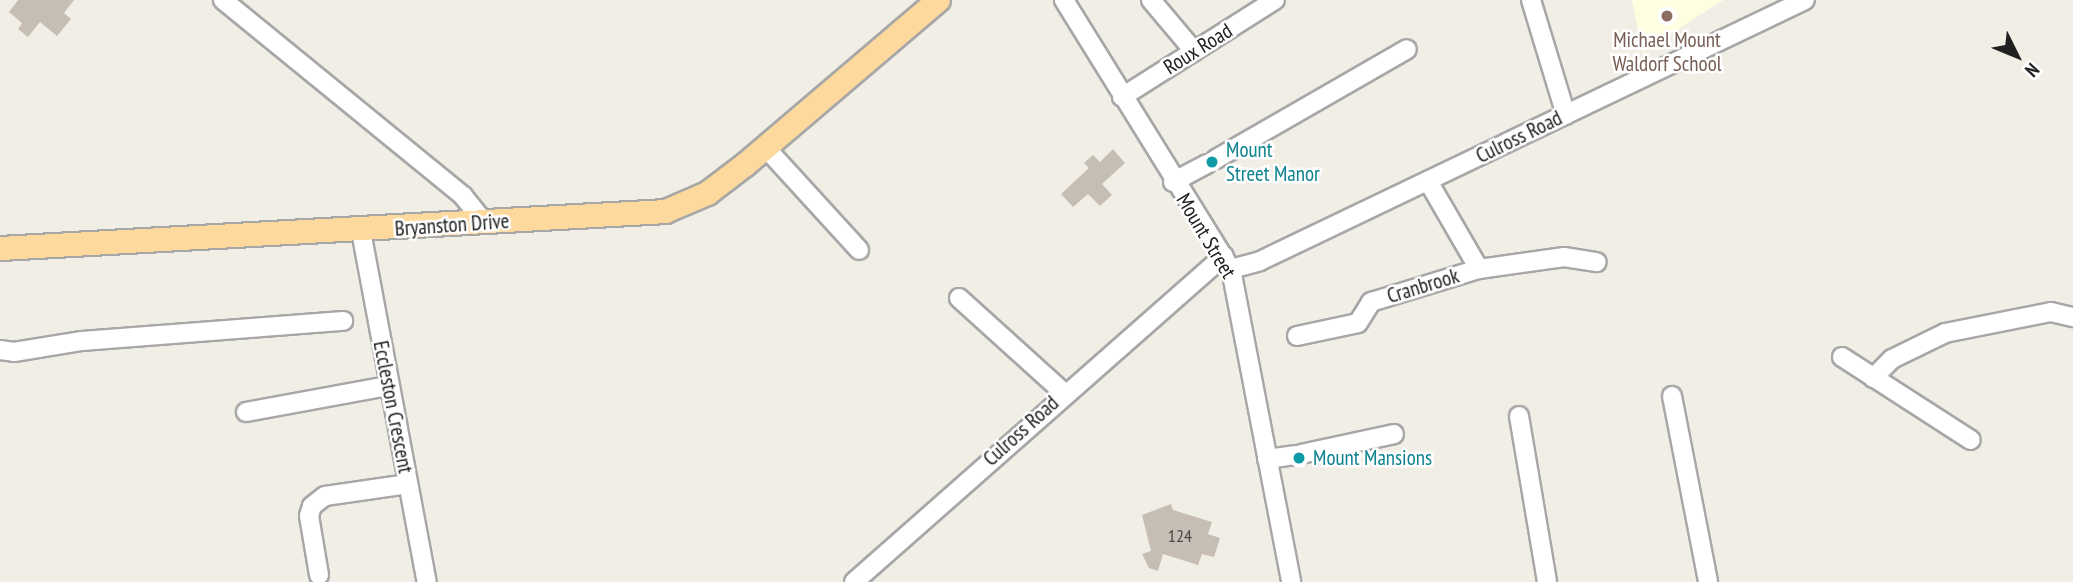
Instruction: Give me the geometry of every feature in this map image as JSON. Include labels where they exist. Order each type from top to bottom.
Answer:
[{"type":"main road","name":"Bryanston Drive","points":[[854,69],[919,0]]},
{"type":"main road","name":"Bryanston Drive","points":[[0,248],[361,231],[665,211],[707,194],[766,148],[854,69],[938,0]]},
{"type":"street","points":[[223,0],[463,196],[485,223]]},
{"type":"street","name":"Mount Street","points":[[1063,0],[1174,182],[1227,262],[1291,582]]},
{"type":"street","points":[[1151,0],[1194,51]]},
{"type":"street","name":"Roux Road","points":[[1122,97],[1275,0]]},
{"type":"street","points":[[1531,0],[1566,115]]},
{"type":"street","name":"Culross Road","points":[[854,582],[1064,393],[1227,262],[1260,261],[1805,0]]},
{"type":"street","points":[[1174,182],[1407,49]]},
{"type":"street","points":[[766,148],[859,250]]},
{"type":"street","name":"Cranbrook","points":[[1428,181],[1451,216],[1479,269]]},
{"type":"street","name":"Eccleston Crescent","points":[[361,231],[388,386],[427,582]]},
{"type":"street","name":"Cranbrook","points":[[1297,336],[1358,323],[1371,302],[1479,269],[1564,257],[1597,262]]},
{"type":"street","points":[[959,298],[1064,393]]},
{"type":"street","points":[[1873,378],[1892,359],[1945,333],[2052,312],[2073,317]]},
{"type":"street","points":[[0,350],[14,352],[82,341],[343,321]]},
{"type":"street","points":[[1842,357],[1971,440]]},
{"type":"street","points":[[246,412],[388,386]]},
{"type":"street","points":[[1672,396],[1708,582]]},
{"type":"street","points":[[1519,416],[1547,582]]},
{"type":"street","points":[[1267,459],[1394,434]]},
{"type":"street","points":[[320,575],[309,516],[312,506],[326,496],[408,484]]},
{"type":"shaded area","name":"Michael Mount Waldorf School","points":[[1632,0],[1723,0],[1643,52]]},
{"type":"building","points":[[18,0],[74,0],[64,13],[71,19],[57,36],[40,22],[28,37],[18,29],[22,23],[9,12]]},
{"type":"building","points":[[1113,149],[1125,163],[1102,184],[1112,195],[1100,206],[1088,194],[1073,207],[1061,194],[1089,168],[1084,163],[1093,155],[1100,162]]},
{"type":"building","points":[[1171,504],[1173,510],[1212,522],[1208,534],[1220,538],[1214,557],[1202,554],[1198,565],[1163,554],[1158,571],[1149,568],[1142,554],[1151,551],[1142,515]]},
{"type":"place","name":"Michael Mount Waldorf School","points":[[1667,16]]},
{"type":"place","name":"Mount Street Manor","points":[[1212,162]]},
{"type":"place","name":"Mount Mansions","points":[[1299,458]]}]
